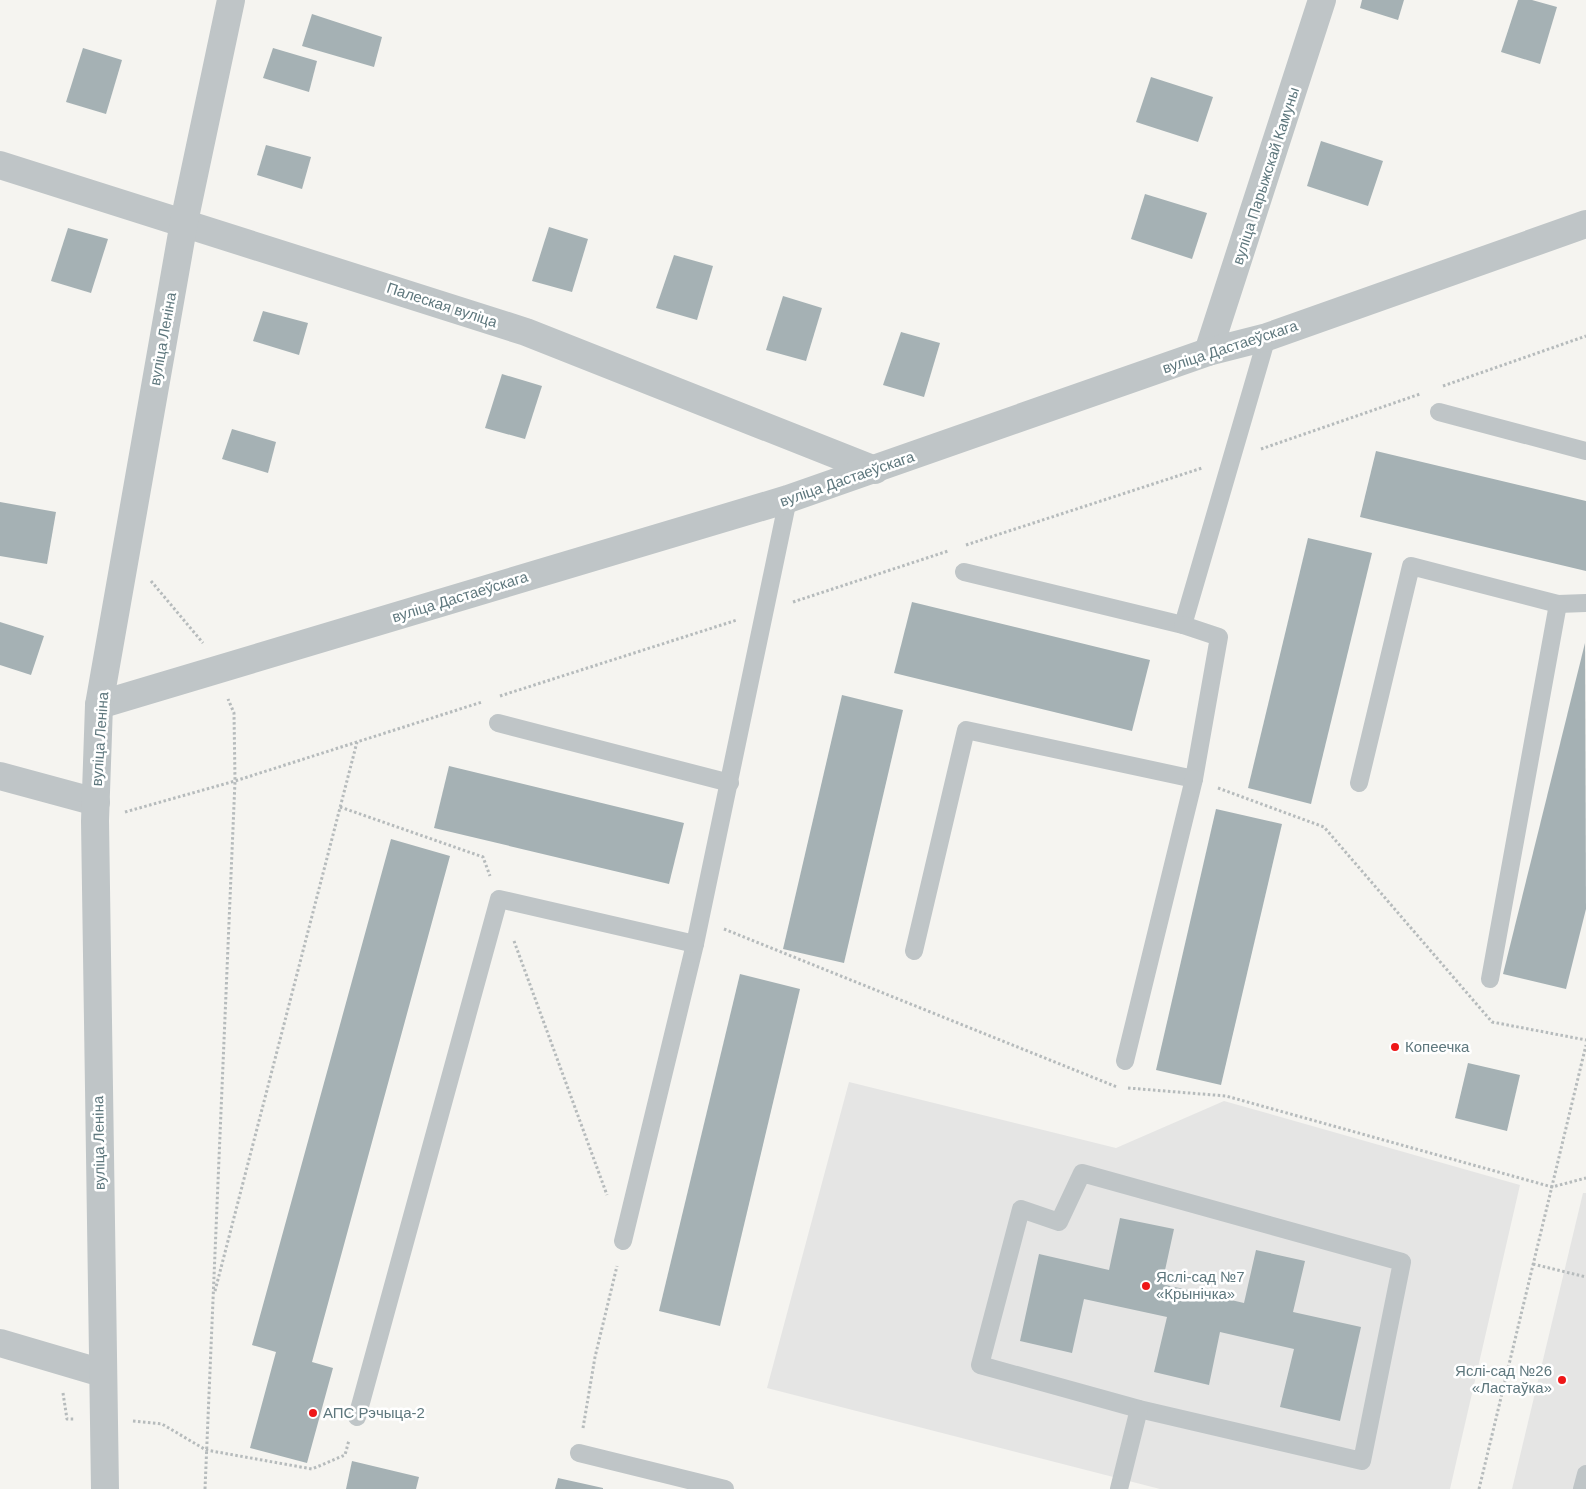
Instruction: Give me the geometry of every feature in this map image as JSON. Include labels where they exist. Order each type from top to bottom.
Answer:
[{"type":"street","name":"вуліца Леніна","points":[[105,1489],[95,812],[99,705],[184,222],[231,0]]},
{"type":"street","name":"вуліца Парыжскай Камуны","points":[[1208,352],[1322,0]]},
{"type":"street","name":"Палеская вуліца","points":[[0,165],[526,332],[875,470]]},
{"type":"street","name":"вуліца Дастаеўскага","points":[[99,705],[788,499],[1208,352],[1267,336],[1586,224]]},
{"type":"street","points":[[0,776],[95,812]]},
{"type":"street","points":[[0,1343],[102,1372]]},
{"type":"lane","points":[[1183,624],[1267,336]]},
{"type":"lane","points":[[1439,412],[1586,451]]},
{"type":"lane","points":[[624,1241],[695,944],[788,499]]},
{"type":"lane","points":[[1359,783],[1410,566],[1558,604],[1586,603]]},
{"type":"lane","points":[[964,572],[1183,624],[1219,637],[1194,779],[1125,1061]]},
{"type":"lane","points":[[1490,979],[1558,604]]},
{"type":"lane","points":[[498,723],[730,783]]},
{"type":"lane","points":[[914,952],[966,730],[1194,779]]},
{"type":"lane","points":[[357,1417],[499,899],[695,944]]},
{"type":"lane","points":[[1082,1173],[1402,1262],[1362,1461],[1139,1409],[980,1365],[1021,1209],[1060,1222],[1082,1173]]},
{"type":"lane","points":[[1119,1489],[1139,1409]]},
{"type":"lane","points":[[579,1453],[725,1489]]},
{"type":"lane","points":[[1582,1489],[1586,1474]]},
{"type":"path","points":[[1441,386],[1586,336]]},
{"type":"path","points":[[961,547],[1231,459],[1423,393]]},
{"type":"path","points":[[496,697],[952,550]]},
{"type":"path","points":[[146,574],[201,640],[234,713],[236,781],[205,1489]]},
{"type":"path","points":[[95,812],[236,781],[487,700]]},
{"type":"path","points":[[213,1298],[357,742]]},
{"type":"path","points":[[1194,779],[1324,827],[1492,1022],[1586,1040]]},
{"type":"path","points":[[340,807],[483,857],[499,899],[624,1241],[595,1358],[579,1453]]},
{"type":"path","points":[[1479,1489],[1586,1045]]},
{"type":"path","points":[[1552,1187],[1586,1178]]},
{"type":"path","points":[[1533,1264],[1586,1277]]},
{"type":"path","points":[[59,1360],[67,1419],[104,1418],[162,1424],[206,1450],[312,1469],[345,1455],[357,1417]]},
{"type":"shaded area","name":"Яслі-сад №7 «Крынічка»","points":[[849,1082],[1116,1148],[1224,1101],[1520,1185],[1450,1489],[1160,1489],[767,1388]]},
{"type":"shaded area","name":"Яслі-сад №26 «Ластаўка»","points":[[1583,1193],[1586,1193],[1586,1489],[1512,1489]]},
{"type":"building","points":[[1362,0],[1404,0],[1398,20],[1360,8]]},
{"type":"building","points":[[1518,0],[1532,0],[1557,7],[1540,64],[1501,52]]},
{"type":"building","points":[[312,14],[382,37],[374,67],[302,46]]},
{"type":"building","points":[[83,48],[122,60],[106,114],[66,102]]},
{"type":"building","points":[[273,48],[317,61],[309,92],[263,78]]},
{"type":"building","points":[[1151,77],[1213,97],[1198,142],[1136,122]]},
{"type":"building","points":[[1321,141],[1383,161],[1368,206],[1307,186]]},
{"type":"building","points":[[266,145],[311,157],[302,189],[257,175]]},
{"type":"building","points":[[1145,194],[1207,213],[1192,259],[1131,239]]},
{"type":"building","points":[[549,227],[588,239],[572,292],[532,281]]},
{"type":"building","points":[[68,228],[108,239],[91,293],[51,281]]},
{"type":"building","points":[[674,255],[713,266],[697,320],[656,308]]},
{"type":"building","points":[[783,296],[822,308],[806,361],[766,350]]},
{"type":"building","points":[[263,311],[308,323],[299,355],[253,341]]},
{"type":"building","points":[[901,332],[940,343],[924,397],[883,385]]},
{"type":"building","points":[[502,374],[542,386],[525,439],[485,428]]},
{"type":"building","points":[[232,429],[276,442],[268,473],[222,459]]},
{"type":"building","points":[[1376,451],[1586,501],[1586,571],[1360,517]]},
{"type":"building","points":[[0,502],[56,512],[47,564],[0,556]]},
{"type":"building","points":[[1308,538],[1372,553],[1311,804],[1248,788]]},
{"type":"building","points":[[912,602],[1150,660],[1132,731],[894,673]]},
{"type":"building","points":[[0,622],[44,636],[31,675],[0,665]]},
{"type":"building","points":[[1585,643],[1586,909],[1566,989],[1503,974]]},
{"type":"building","points":[[842,695],[903,710],[844,963],[783,949]]},
{"type":"building","points":[[449,766],[684,823],[669,884],[434,828]]},
{"type":"building","points":[[1216,809],[1282,824],[1221,1085],[1156,1070]]},
{"type":"building","points":[[391,839],[450,856],[312,1362],[333,1368],[307,1463],[250,1448],[276,1352],[252,1345]]},
{"type":"building","points":[[740,974],[800,989],[720,1326],[659,1311]]},
{"type":"building","points":[[1468,1063],[1520,1075],[1507,1131],[1455,1118]]},
{"type":"building","points":[[1120,1218],[1174,1229],[1162,1284],[1244,1303],[1256,1250],[1305,1261],[1293,1312],[1361,1327],[1340,1421],[1280,1407],[1294,1349],[1220,1332],[1209,1385],[1154,1372],[1167,1317],[1084,1299],[1072,1353],[1020,1341],[1039,1254],[1109,1270]]},
{"type":"building","points":[[352,1461],[419,1477],[416,1489],[346,1489]]},
{"type":"building","points":[[558,1478],[603,1488],[603,1489],[555,1489]]},
{"type":"place","name":"Копеечка","points":[[1395,1047]]},
{"type":"place","name":"Яслі-сад №7 «Крынічка»","points":[[1146,1286]]},
{"type":"place","name":"Яслі-сад №26 «Ластаўка»","points":[[1562,1380]]},
{"type":"place","name":"АПС Рэчыца-2","points":[[313,1413]]}]
